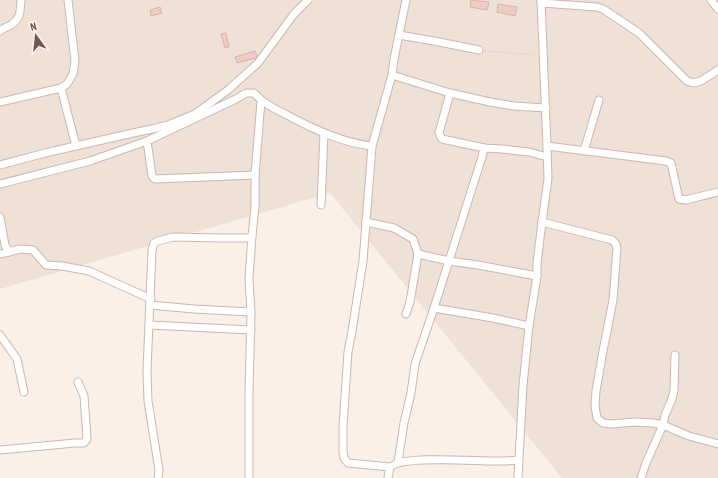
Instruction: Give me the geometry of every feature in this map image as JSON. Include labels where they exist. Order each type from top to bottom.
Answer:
[{"type":"street","points":[[0,31],[16,21],[19,16],[20,0]]},
{"type":"street","points":[[0,102],[61,88],[67,84],[73,74],[75,61],[68,0]]},
{"type":"street","points":[[0,165],[158,128],[195,114],[228,90],[258,63],[294,14],[308,0]]},
{"type":"street","points":[[406,0],[392,75],[372,146],[363,261],[348,352],[343,426],[344,458],[348,462],[390,467],[398,462],[415,460],[518,460]]},
{"type":"street","points":[[711,0],[718,9]]},
{"type":"street","points":[[518,478],[523,385],[548,179],[548,146],[541,2],[597,8],[603,10],[640,33],[687,80],[693,83],[701,81],[718,70]]},
{"type":"street","points":[[399,35],[434,40],[479,50]]},
{"type":"street","points":[[392,75],[450,93],[514,106],[546,108]]},
{"type":"street","points":[[61,88],[76,146]]},
{"type":"street","points":[[0,184],[90,161],[147,142],[246,93],[254,93],[261,101],[324,133],[345,141],[360,145],[372,146]]},
{"type":"street","points":[[450,93],[439,134],[442,138],[484,148],[529,152],[547,157]]},
{"type":"street","points":[[584,151],[599,100]]},
{"type":"street","points":[[249,478],[251,312],[249,279],[261,101]]},
{"type":"street","points":[[321,205],[324,133]]},
{"type":"street","points":[[147,142],[152,176],[155,179],[255,175]]},
{"type":"street","points":[[548,146],[666,160],[671,163],[679,199],[686,200],[718,192]]},
{"type":"street","points":[[398,462],[415,364],[484,148]]},
{"type":"street","points":[[0,217],[5,245],[9,252]]},
{"type":"street","points":[[366,222],[394,228],[413,239],[418,254],[410,302],[406,314]]},
{"type":"street","points":[[542,222],[612,240],[616,244],[614,300],[596,391],[595,406],[597,418],[604,423],[611,424],[636,422],[663,425],[689,436],[718,444]]},
{"type":"street","points":[[158,478],[159,470],[148,401],[147,370],[152,250],[154,243],[174,236],[248,238],[252,236]]},
{"type":"street","points":[[0,254],[20,249],[33,250],[46,265],[62,266],[89,271],[150,302],[194,309],[251,312]]},
{"type":"street","points":[[418,254],[449,261],[537,276]]},
{"type":"street","points":[[434,308],[529,326]]},
{"type":"street","points":[[149,325],[251,330]]},
{"type":"street","points":[[0,335],[17,359],[24,392]]},
{"type":"street","points":[[641,478],[672,399],[674,390],[675,355]]},
{"type":"street","points":[[0,450],[84,443],[87,439],[84,396],[78,382]]},
{"type":"street","points":[[388,478],[390,467]]},
{"type":"path","points":[[479,50],[543,56]]},
{"type":"shaded area","points":[[0,0],[718,0],[718,478],[562,478],[330,193],[0,289]]},
{"type":"building","points":[[471,0],[489,2],[487,10],[470,7]]},
{"type":"building","points":[[498,4],[517,7],[515,16],[497,12]]},
{"type":"building","points":[[160,7],[162,13],[151,16],[150,10]]},
{"type":"building","points":[[226,33],[229,47],[225,48],[221,34]]},
{"type":"building","points":[[255,51],[257,56],[256,58],[237,63],[235,57]]}]
